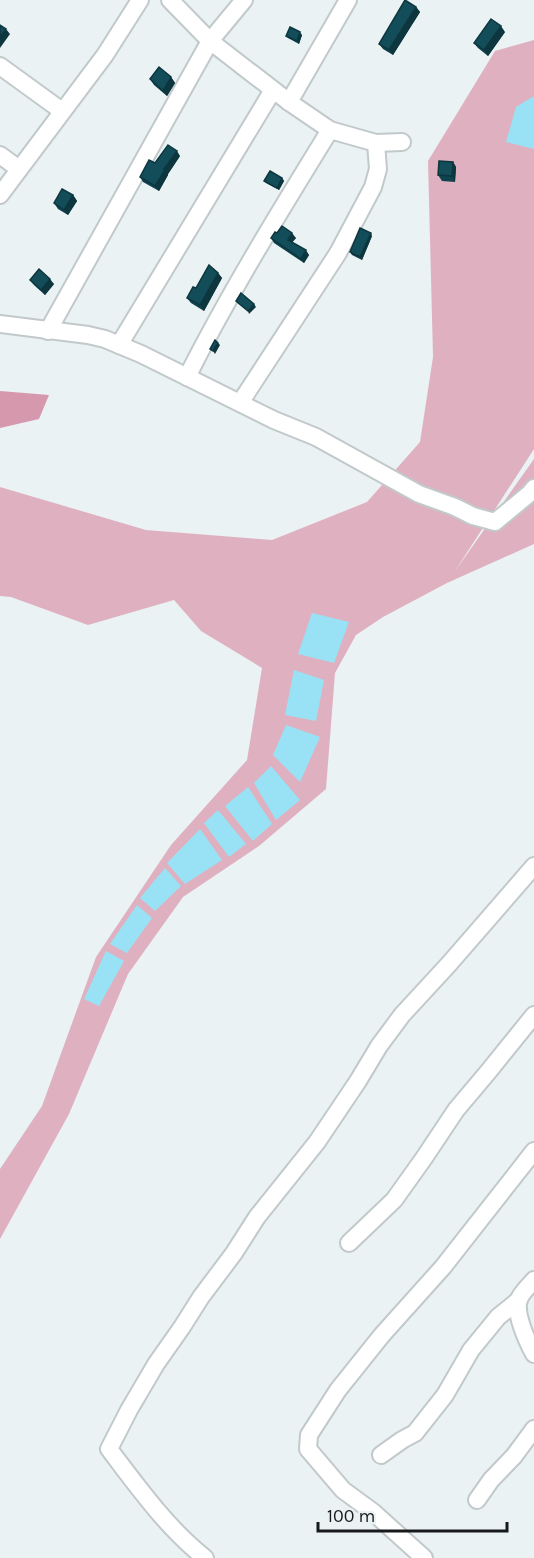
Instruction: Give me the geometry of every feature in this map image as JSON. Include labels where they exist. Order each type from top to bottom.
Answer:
[{"type":"street","points":[[0,195],[105,55],[140,0]]},
{"type":"street","points":[[170,0],[210,41],[289,102],[330,130],[376,143],[402,142]]},
{"type":"street","points":[[48,331],[210,41],[244,0]]},
{"type":"street","points":[[289,102],[348,0]]},
{"type":"street","points":[[0,66],[62,111]]},
{"type":"street","points":[[119,345],[273,90]]},
{"type":"street","points":[[187,377],[266,234],[330,130]]},
{"type":"street","points":[[240,403],[338,253],[373,187],[378,169],[376,143]]},
{"type":"street","points":[[0,155],[19,169]]},
{"type":"street","points":[[0,324],[105,339],[141,354],[274,420],[316,437],[419,494],[473,516],[495,522],[534,488]]},
{"type":"street","points":[[206,1558],[166,1520],[109,1449],[156,1364],[234,1253],[257,1216],[317,1142],[396,1022],[534,866]]},
{"type":"street","points":[[349,1243],[394,1200],[456,1110],[534,1015]]},
{"type":"street","points":[[424,1558],[373,1512],[338,1486],[308,1449],[309,1435],[323,1412],[382,1335],[443,1267],[534,1151]]},
{"type":"street","points":[[381,1455],[418,1428],[445,1395],[471,1350],[498,1317],[519,1299],[534,1280]]},
{"type":"street","points":[[519,1299],[518,1316],[534,1354]]},
{"type":"street","points":[[477,1500],[534,1429]]},
{"type":"shaded area","points":[[534,40],[534,449],[455,571],[534,459],[534,544],[447,583],[383,617],[356,635],[335,673],[326,789],[259,846],[183,897],[128,974],[69,1114],[0,1239],[0,1169],[42,1106],[96,957],[171,845],[247,760],[262,668],[201,631],[174,600],[88,625],[11,597],[0,596],[0,487],[146,530],[272,540],[367,502],[420,442],[433,357],[428,161],[495,51]]},
{"type":"shaded area","points":[[0,391],[49,395],[39,419],[0,428]]},
{"type":"water","points":[[534,96],[534,149],[506,142],[516,107]]},
{"type":"water","points":[[312,613],[349,622],[334,663],[298,654]]},
{"type":"water","points":[[294,670],[324,680],[316,721],[285,715]]},
{"type":"water","points":[[286,725],[320,737],[300,782],[273,755]]},
{"type":"water","points":[[271,766],[300,800],[276,820],[254,783]]},
{"type":"water","points":[[248,787],[272,824],[253,841],[225,806]]},
{"type":"water","points":[[218,810],[246,844],[229,857],[204,823]]},
{"type":"water","points":[[200,829],[222,860],[185,884],[167,863]]},
{"type":"water","points":[[165,868],[181,886],[155,911],[140,898]]},
{"type":"water","points":[[137,905],[152,918],[127,953],[110,944]]},
{"type":"water","points":[[106,951],[124,961],[99,1006],[84,999]]},
{"type":"building","points":[[405,0],[416,7],[389,50],[379,44]]},
{"type":"building","points":[[491,19],[501,26],[484,50],[474,43]]},
{"type":"building","points":[[0,25],[6,29],[0,37]]},
{"type":"building","points":[[290,27],[300,32],[297,41],[286,36]]},
{"type":"building","points":[[159,67],[171,77],[163,91],[150,79]]},
{"type":"building","points":[[168,145],[177,151],[155,186],[140,177],[149,160],[155,163]]},
{"type":"building","points":[[439,161],[453,162],[452,176],[438,175]]},
{"type":"building","points":[[270,171],[282,178],[277,188],[264,181]]},
{"type":"building","points":[[62,189],[73,195],[64,210],[54,203]]},
{"type":"building","points":[[282,226],[292,233],[288,240],[306,250],[301,259],[271,238]]},
{"type":"building","points":[[360,228],[371,233],[360,257],[350,252]]},
{"type":"building","points":[[209,265],[218,273],[200,305],[187,298],[193,287],[196,288]]},
{"type":"building","points":[[39,269],[50,279],[41,290],[30,280]]},
{"type":"building","points":[[241,293],[254,304],[248,311],[236,301]]},
{"type":"building","points":[[215,340],[218,343],[213,351],[210,349]]}]
